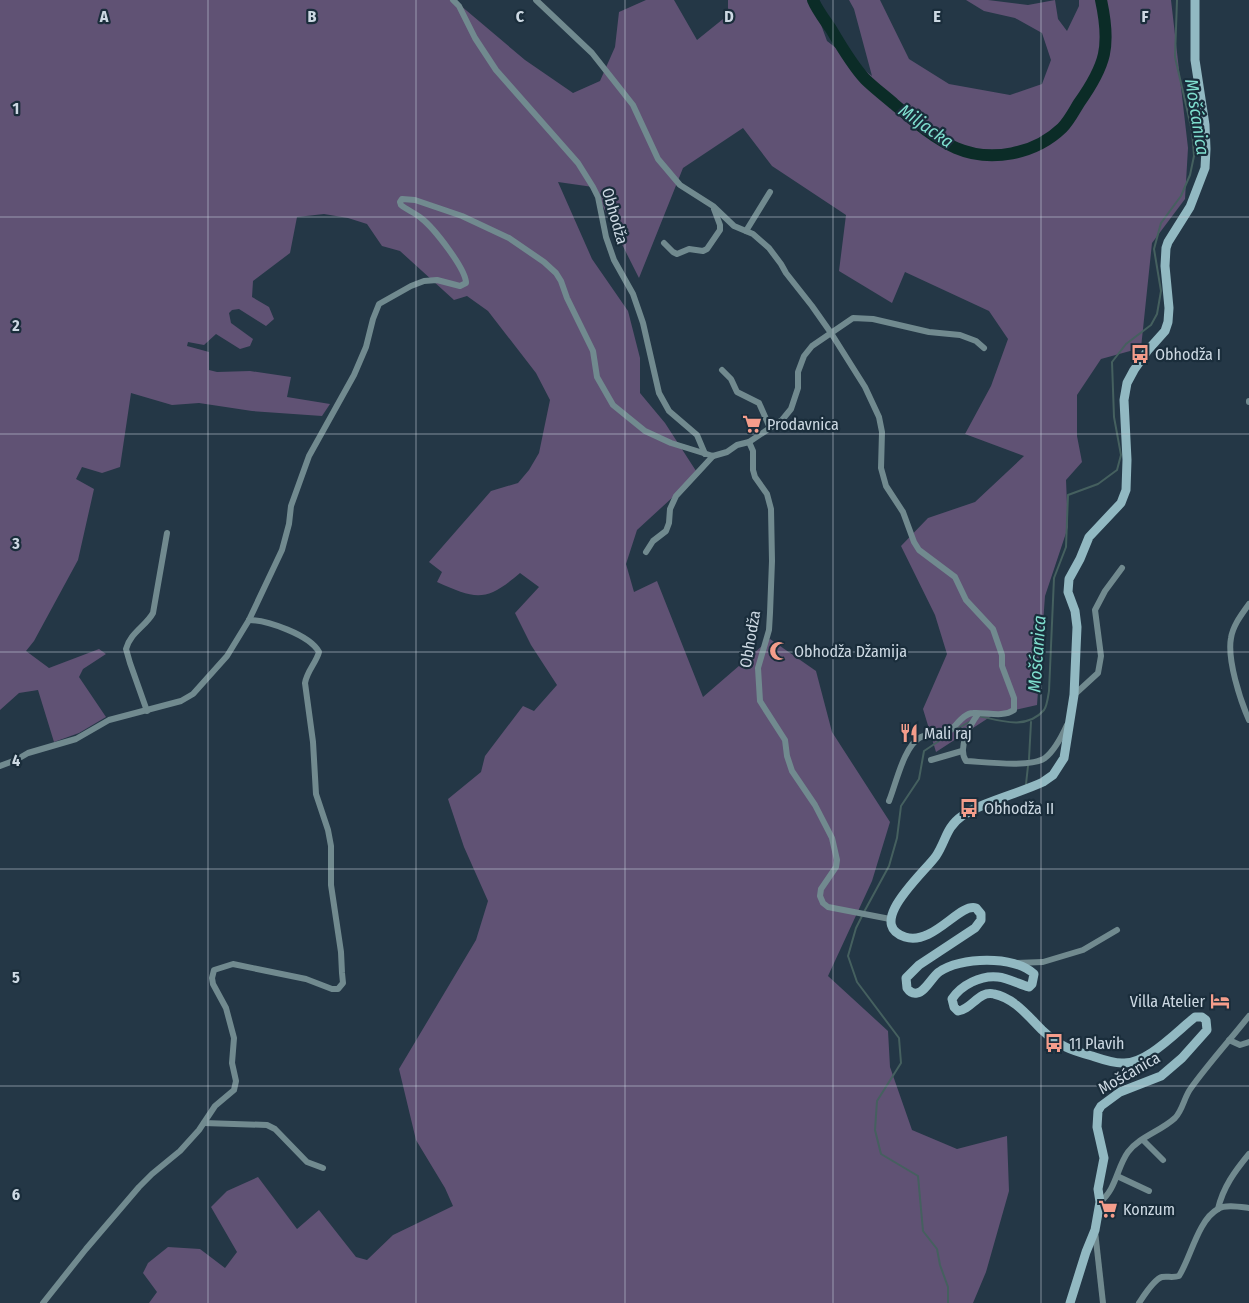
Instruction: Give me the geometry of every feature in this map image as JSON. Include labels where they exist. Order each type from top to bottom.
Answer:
[{"type":"main road","points":[[1015,963],[959,962],[947,966],[937,973],[921,991],[912,993],[906,984],[906,978],[910,973],[975,928],[980,923],[981,914],[976,908],[968,908],[932,933],[920,937],[907,938],[896,932],[890,919],[894,907],[936,856],[952,824],[977,808],[1033,787],[1053,775],[1064,758],[1074,695],[1077,627],[1075,611],[1068,592],[1069,579],[1089,537],[1120,503],[1126,490],[1127,443],[1124,400],[1126,383],[1165,331],[1169,308],[1165,266],[1166,248],[1190,207],[1205,168],[1205,125],[1195,60],[1195,0]]},
{"type":"main road","name":"Mošćanica","points":[[1015,963],[1034,974],[1032,984],[1028,987],[997,976],[980,979],[956,993],[952,999],[954,1007],[958,1011],[962,1011],[988,993],[1004,997],[1016,1004],[1060,1045],[1072,1051],[1121,1063],[1130,1063],[1150,1054],[1195,1017],[1202,1017],[1206,1020],[1205,1034],[1161,1076],[1120,1092],[1101,1106],[1098,1112],[1097,1128],[1104,1158],[1098,1189],[1100,1202]]},
{"type":"main road","points":[[1070,1303],[1095,1230],[1100,1202]]},
{"type":"street","name":"Obhodža","points":[[453,0],[459,6],[475,38],[496,70],[578,163],[593,187],[598,197],[606,237],[614,260],[633,294],[659,392],[669,411],[697,435],[705,454]]},
{"type":"street","points":[[536,0],[592,53],[633,105],[658,158],[680,185],[713,206],[734,226],[753,234],[769,248],[786,274],[812,306],[865,387],[879,417],[882,432],[884,480],[904,512],[914,542],[919,550],[955,578],[966,600],[993,629],[1002,655],[1002,666],[1014,698],[1014,710],[1009,714],[978,714],[973,712],[966,715],[944,735],[922,737],[910,746],[890,801]]},
{"type":"street","points":[[746,230],[770,192]]},
{"type":"street","points":[[0,766],[28,753],[76,739],[109,720],[187,699],[227,656],[249,620],[282,550],[289,524],[291,506],[309,456],[354,374],[366,347],[379,304],[424,281],[437,280],[460,286],[466,284],[466,277],[446,246],[422,218],[401,205],[402,199],[415,200],[462,216],[509,238],[550,267],[561,281],[570,306],[590,343],[597,377],[613,405],[645,431],[671,443],[705,454],[713,456],[727,452],[737,445],[749,442],[782,420],[791,409],[798,388],[798,372],[804,356],[812,346],[853,318],[864,318],[929,332],[960,335],[976,341],[984,348]]},
{"type":"street","points":[[664,243],[677,254],[689,249],[706,250],[720,230],[713,206]]},
{"type":"street","points":[[722,370],[731,378],[737,392],[759,403],[770,428]]},
{"type":"street","name":"Obhodža","points":[[749,442],[753,451],[755,477],[767,494],[771,509],[770,613],[769,630],[758,668],[760,700],[785,740],[787,756],[792,771],[815,805],[832,838],[837,860],[836,867],[820,889],[823,903],[828,907],[890,919]]},
{"type":"street","points":[[646,552],[653,541],[666,531],[669,523],[670,509],[676,496],[713,456]]},
{"type":"street","points":[[147,711],[126,648],[133,636],[149,620],[153,613],[167,533]]},
{"type":"street","points":[[1074,695],[1098,673],[1101,656],[1095,610],[1105,591],[1122,568]]},
{"type":"street","points":[[1249,604],[1237,620],[1231,637],[1230,648],[1240,696],[1249,720]]},
{"type":"street","points":[[43,1303],[139,1187],[180,1151],[199,1130],[215,1106],[234,1090],[236,1086],[232,1063],[233,1031],[226,1008],[213,984],[214,970],[233,964],[306,980],[332,989],[338,989],[342,983],[341,952],[331,884],[331,846],[328,830],[316,794],[314,749],[305,683],[306,675],[318,658],[319,652],[316,647],[297,634],[260,620],[249,620]]},
{"type":"street","points":[[978,714],[971,725],[962,751],[966,761],[1007,764],[1035,762],[1045,758],[1060,738],[1070,720]]},
{"type":"street","points":[[931,760],[962,751]]},
{"type":"street","points":[[1015,963],[1043,962],[1083,950],[1117,930]]},
{"type":"street","points":[[1100,1202],[1109,1191],[1127,1153],[1135,1145],[1175,1118],[1188,1091],[1249,1016]]},
{"type":"street","points":[[1229,1040],[1240,1045],[1249,1042]]},
{"type":"street","points":[[204,1123],[267,1125],[276,1129],[307,1162],[323,1168]]},
{"type":"street","points":[[1142,1140],[1163,1160]]},
{"type":"street","points":[[1218,1209],[1221,1196],[1233,1173],[1249,1154]]},
{"type":"street","points":[[1117,1176],[1149,1192]]},
{"type":"street","points":[[1139,1303],[1157,1280],[1162,1277],[1174,1278],[1179,1276],[1203,1224],[1218,1209],[1223,1207],[1249,1208]]},
{"type":"street","points":[[1095,1230],[1103,1303]]},
{"type":"shaded area","points":[[0,0],[454,0],[525,60],[573,93],[600,81],[615,47],[619,12],[646,0],[674,0],[697,40],[728,15],[728,0],[812,0],[827,41],[872,76],[854,9],[849,0],[880,0],[909,59],[949,84],[1010,95],[1042,84],[1051,60],[1042,33],[1015,18],[984,11],[966,0],[988,0],[1028,5],[1055,0],[1058,19],[1067,31],[1079,6],[1079,0],[1171,0],[1188,148],[1185,199],[1152,243],[1141,348],[1101,359],[1077,395],[1077,436],[1082,462],[1066,480],[1068,527],[1045,596],[1037,705],[993,715],[936,752],[923,709],[947,654],[935,615],[901,546],[928,518],[975,502],[1024,456],[965,434],[991,386],[1008,339],[989,311],[905,272],[892,303],[839,271],[846,215],[772,166],[743,128],[683,168],[639,278],[593,187],[558,182],[592,259],[628,311],[640,358],[640,393],[665,423],[698,474],[637,530],[626,564],[634,592],[657,581],[703,697],[770,639],[816,671],[832,732],[890,822],[872,881],[828,976],[888,1031],[890,1067],[912,1130],[957,1149],[1007,1136],[1009,1191],[986,1272],[973,1303],[149,1303],[157,1292],[143,1273],[148,1263],[168,1247],[200,1249],[225,1268],[237,1252],[211,1207],[227,1191],[258,1177],[297,1229],[319,1210],[356,1257],[367,1260],[393,1235],[453,1206],[445,1188],[416,1140],[399,1069],[476,940],[488,901],[464,847],[448,799],[481,772],[485,756],[523,706],[534,711],[557,685],[531,645],[515,613],[539,587],[520,573],[498,589],[481,595],[472,595],[437,582],[442,572],[429,562],[491,491],[518,483],[529,470],[539,453],[550,400],[536,373],[488,311],[467,296],[454,300],[400,251],[382,246],[367,224],[348,218],[324,214],[297,217],[290,253],[253,281],[252,297],[269,307],[274,319],[266,326],[239,309],[232,310],[229,313],[231,323],[253,339],[250,346],[240,349],[216,334],[204,345],[188,342],[187,346],[209,352],[209,370],[217,372],[250,371],[291,377],[287,397],[330,404],[322,416],[252,411],[199,403],[172,405],[131,393],[120,467],[102,473],[82,467],[76,479],[94,489],[78,560],[34,641],[26,651],[49,668],[99,649],[106,654],[83,669],[79,677],[106,717],[79,733],[54,742],[38,690],[19,693],[0,710]]},
{"type":"waterway","name":"Miljacka","points":[[813,0],[860,74],[872,86],[931,134],[956,148],[969,153],[984,155],[998,155],[1026,150],[1051,137],[1069,119],[1088,90],[1104,54],[1106,30],[1101,0]]},
{"type":"waterway","name":"Mošćanica","points":[[979,716],[1005,722],[1022,722],[1030,720],[1044,710],[1049,691],[1054,578],[1066,547],[1068,495],[1098,484],[1117,470],[1121,455],[1114,417],[1112,362],[1126,344],[1151,325],[1157,314],[1161,291],[1154,249],[1161,223],[1181,196],[1190,175],[1194,156],[1192,131],[1175,57],[1177,0]]},
{"type":"waterway","name":"Mošćanica","points":[[953,731],[971,721]]},
{"type":"waterway","points":[[1029,759],[1031,722]]},
{"type":"waterway","name":"Mošćanica","points":[[864,912],[889,866],[897,838],[901,806],[919,779],[924,751],[945,737]]},
{"type":"waterway","points":[[1026,784],[1028,766]]},
{"type":"waterway","name":"Mošćanica","points":[[862,916],[856,928],[848,956],[857,982],[899,1038],[901,1063],[877,1101],[875,1130],[881,1154],[918,1176],[923,1231],[937,1249],[940,1265],[948,1287],[948,1303]]},
{"type":"place","name":"Obhodža I","points":[[1140,354]]},
{"type":"place","name":"Prodavnica","points":[[752,424]]},
{"type":"place","name":"Obhodža Džamija","points":[[779,651]]},
{"type":"place","name":"Mali raj","points":[[909,733]]},
{"type":"place","name":"Obhodža II","points":[[969,808]]},
{"type":"place","name":"Villa Atelier","points":[[1220,1001]]},
{"type":"place","name":"11 Plavih","points":[[1054,1043]]},
{"type":"place","name":"Konzum","points":[[1108,1209]]}]
